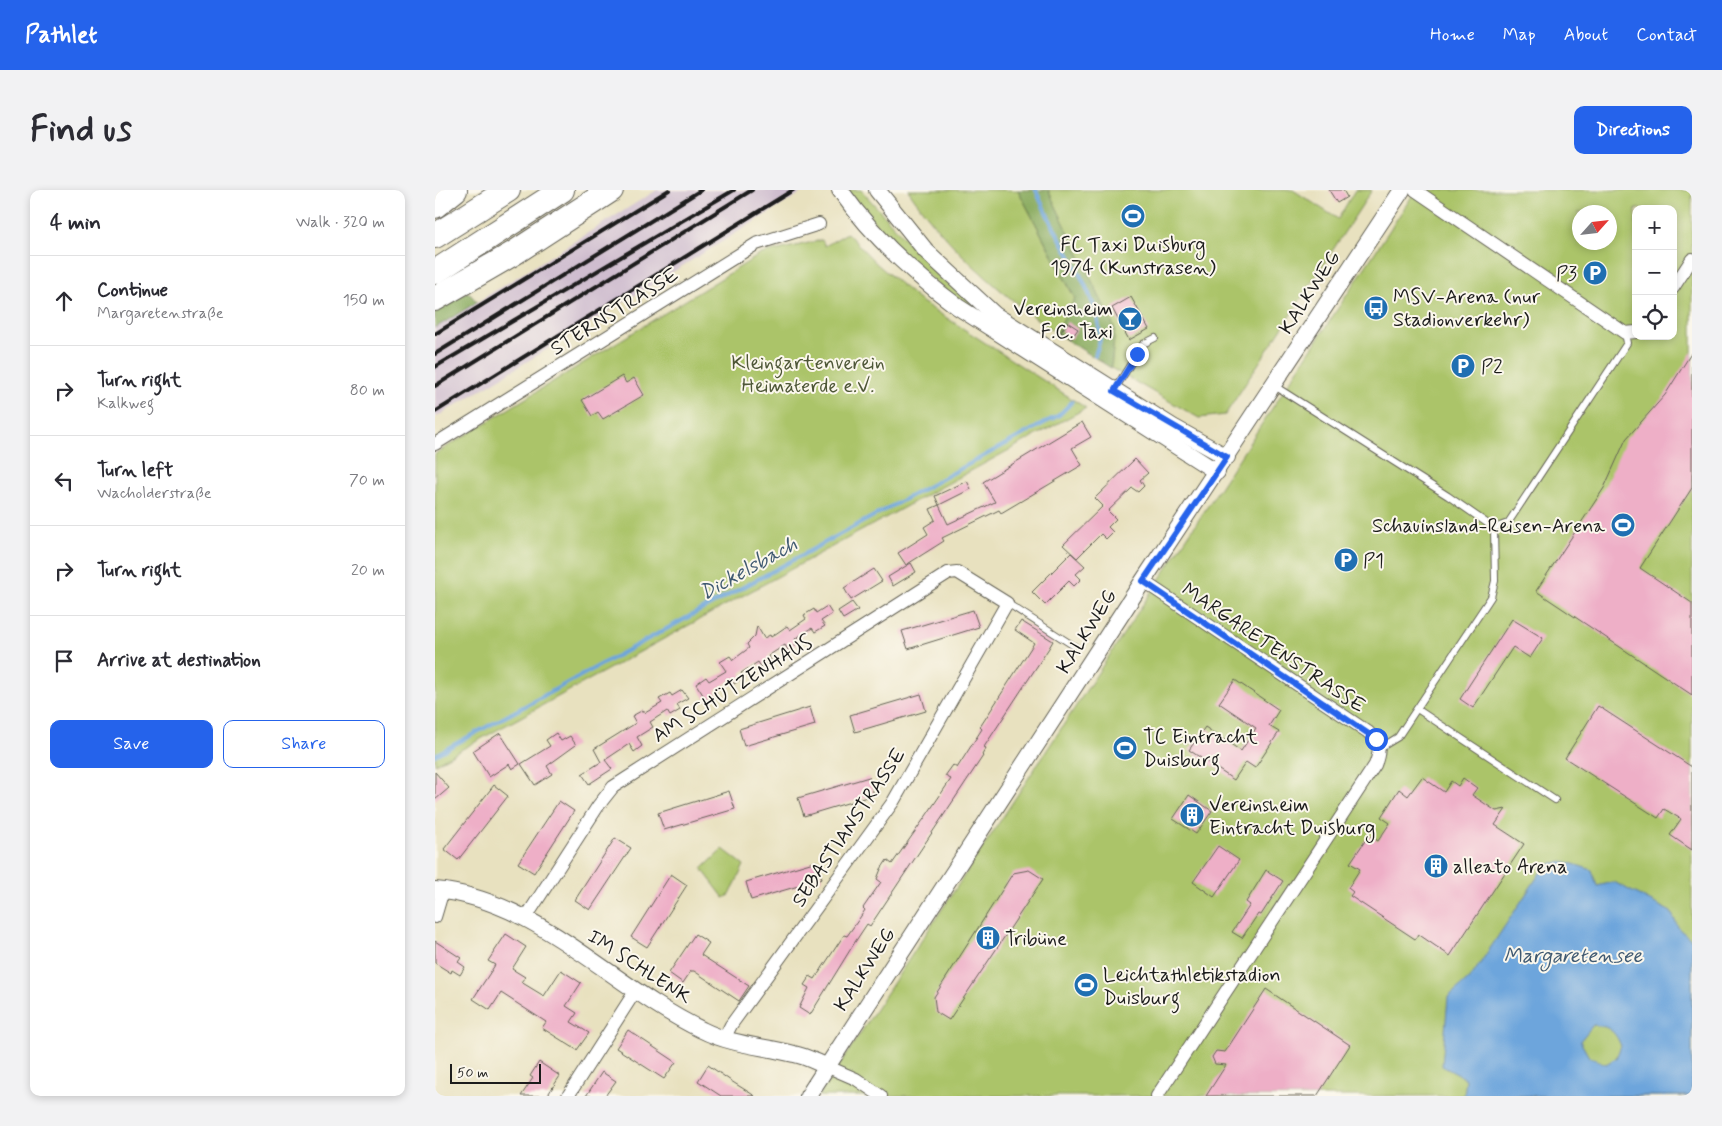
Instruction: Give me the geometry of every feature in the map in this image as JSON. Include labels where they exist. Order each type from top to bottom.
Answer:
[{"type":"highway","points":[[435,206],[455,190]]},
{"type":"highway","points":[[435,236],[508,190]]},
{"type":"highway","points":[[435,272],[563,190]]},
{"type":"highway","points":[[435,298],[513,253],[611,190]]},
{"type":"street","points":[[840,190],[861,219],[891,252],[922,281],[958,307],[1217,472]]},
{"type":"street","points":[[877,190],[926,251],[989,310],[1114,391],[1227,457]]},
{"type":"street","name":"KALKWEG","points":[[808,1096],[1143,581],[1227,457],[1402,190]]},
{"type":"street","points":[[1415,190],[1630,332]]},
{"type":"street","name":"STERNSTRASSE","points":[[435,444],[756,244],[819,224]]},
{"type":"street","points":[[1677,282],[1692,259]]},
{"type":"street","name":"AM SCHÜTZENHAUS","points":[[525,919],[613,786],[948,573],[957,572],[1007,603]]},
{"type":"street","name":"MARGARETENSTRASSE","points":[[1143,581],[1368,732],[1376,739],[1380,748]]},
{"type":"street","name":"SEBASTIANSTRASSE","points":[[724,1039],[741,1011],[893,802],[1007,603]]},
{"type":"street","points":[[1157,1096],[1375,765],[1380,748]]},
{"type":"street","points":[[435,917],[439,890]]},
{"type":"street","name":"IM SCHLENK","points":[[439,890],[496,905],[525,919],[675,1016],[724,1039],[795,1054],[826,1066]]},
{"type":"street","points":[[567,1096],[636,990]]},
{"type":"street","points":[[826,1066],[856,1079],[881,1096]]},
{"type":"lane","points":[[1494,528],[1509,523],[1627,343],[1630,332]]},
{"type":"lane","points":[[1114,391],[1143,344],[1155,338]]},
{"type":"lane","points":[[1273,385],[1448,496],[1494,528]]},
{"type":"lane","points":[[1380,748],[1398,737],[1491,596],[1495,581],[1494,528]]},
{"type":"lane","points":[[1007,603],[1074,646]]},
{"type":"lane","points":[[1417,709],[1555,800]]},
{"type":"shaded area","points":[[657,190],[806,190],[435,418],[435,328]]},
{"type":"green space","points":[[847,190],[861,190],[937,274],[986,315],[951,295],[896,248]]},
{"type":"green space","points":[[908,190],[1018,190],[1075,299],[1056,333],[1015,302],[976,268],[940,231]]},
{"type":"green space","points":[[1018,190],[1048,190],[1115,329],[1111,368],[1056,333],[1075,298]]},
{"type":"green space","points":[[1048,190],[1293,190],[1338,219],[1355,190],[1372,190],[1225,415],[1199,418],[1111,368],[1115,329]]},
{"type":"green space","points":[[1416,190],[1692,190],[1692,1096],[819,1096]]},
{"type":"green space","name":"Kleingartenverein Heimaterde e.V.","points":[[847,233],[877,264],[919,300],[1086,408],[435,764],[435,454],[761,254],[822,240],[825,246]]},
{"type":"green space","points":[[468,292],[477,302],[435,328],[435,309]]},
{"type":"green space","points":[[723,849],[744,865],[730,895],[724,898],[702,869]]},
{"type":"water","name":"Margaretensee","points":[[1567,862],[1592,870],[1597,886],[1614,882],[1671,912],[1679,929],[1692,940],[1692,1096],[1464,1096],[1466,1079],[1442,1066],[1448,997],[1471,977],[1540,873],[1552,863]],"holes":[[[1593,1025],[1611,1030],[1621,1046],[1616,1058],[1606,1064],[1589,1057],[1580,1041]]]},
{"type":"building","points":[[1329,190],[1343,190],[1347,197],[1337,203]]},
{"type":"building","name":"Vereinsheim F.C. Taxi","points":[[1131,297],[1149,329],[1129,340],[1112,308]]},
{"type":"building","points":[[1067,322],[1078,329],[1071,339],[1061,332]]},
{"type":"building","name":"Schauinsland-Reisen-Arena","points":[[1692,352],[1692,488],[1640,568],[1692,603],[1692,695],[1536,591],[1604,488],[1626,439],[1665,395]]},
{"type":"building","points":[[622,376],[626,383],[634,378],[644,395],[603,419],[598,412],[592,416],[582,400]]},
{"type":"building","points":[[1082,422],[1091,437],[1072,448],[1082,465],[1001,513],[999,510],[942,538],[944,541],[906,565],[898,553],[928,534],[924,527],[935,520],[930,509],[939,505],[948,524],[995,502],[983,482]]},
{"type":"building","points":[[1135,459],[1148,473],[1140,480],[1144,486],[1138,492],[1132,488],[1108,511],[1116,519],[1108,527],[1113,532],[1106,539],[1101,534],[1077,558],[1063,545],[1103,506],[1095,498]]},
{"type":"building","points":[[967,481],[971,489],[939,505],[935,496]]},
{"type":"building","points":[[1071,553],[1085,566],[1076,574],[1081,579],[1074,586],[1069,581],[1045,605],[1032,592]]},
{"type":"building","points":[[911,563],[916,572],[893,586],[888,577]]},
{"type":"building","points":[[874,569],[882,581],[851,600],[844,588]]},
{"type":"building","points":[[852,602],[858,610],[843,619],[838,611]]},
{"type":"building","points":[[827,606],[832,614],[821,621],[825,626],[815,632],[812,628],[795,639],[798,643],[788,650],[785,645],[768,656],[771,660],[761,667],[758,662],[741,673],[744,677],[734,684],[731,680],[715,690],[717,694],[707,701],[696,684],[706,677],[709,681],[726,671],[720,662],[730,656],[733,660],[749,648],[747,644],[755,636],[757,626],[764,638],[770,635],[771,637],[787,626],[790,630],[806,619],[804,615],[814,609],[816,613]]},
{"type":"building","points":[[973,610],[979,627],[908,649],[902,631]]},
{"type":"building","points":[[1512,619],[1543,638],[1530,658],[1513,647],[1473,708],[1460,699]]},
{"type":"building","points":[[1021,621],[1053,641],[984,747],[986,748],[983,756],[870,926],[867,924],[810,1015],[799,1008],[809,988],[804,985],[810,976],[815,979],[844,935],[847,936],[859,919],[865,910],[863,908],[881,882],[877,879],[881,869],[887,860],[892,864],[926,816],[951,779],[945,776],[953,765],[957,768],[982,729],[980,727],[1034,643],[1015,630]]},
{"type":"building","points":[[1235,680],[1279,710],[1269,726],[1279,732],[1255,768],[1246,762],[1234,780],[1189,750],[1205,727],[1241,751],[1256,728],[1219,703]]},
{"type":"building","points":[[682,690],[688,698],[677,704],[680,710],[670,716],[667,711],[650,722],[653,727],[637,737],[642,746],[634,752],[629,744],[605,760],[612,769],[589,784],[582,774],[601,762],[594,749],[636,723],[632,716],[643,710],[645,713],[662,703],[659,699],[670,693],[672,696]]},
{"type":"building","points":[[921,694],[926,711],[855,732],[850,715]]},
{"type":"building","points":[[1598,706],[1692,767],[1692,850],[1670,835],[1681,819],[1664,809],[1658,818],[1565,758]]},
{"type":"building","points":[[810,707],[815,725],[744,746],[739,729]]},
{"type":"building","points":[[500,733],[520,764],[512,769],[509,764],[489,777],[473,751]]},
{"type":"building","points":[[556,733],[561,741],[570,736],[576,745],[547,766],[552,774],[535,785],[521,764],[550,746],[546,740]]},
{"type":"building","points":[[435,772],[449,788],[435,800]]},
{"type":"building","points":[[869,777],[874,795],[804,816],[798,798]]},
{"type":"building","name":"alleato Arena","points":[[1422,777],[1444,792],[1451,781],[1458,786],[1463,778],[1477,788],[1472,795],[1496,811],[1506,809],[1495,825],[1524,844],[1450,956],[1418,934],[1415,939],[1350,896],[1353,892],[1348,888],[1360,869],[1350,863],[1369,835],[1378,841],[1390,823],[1381,817],[1399,789],[1408,796]]},
{"type":"building","points":[[494,785],[508,796],[458,860],[444,849]]},
{"type":"building","points":[[729,791],[735,809],[664,830],[658,813]]},
{"type":"building","name":"Vereinsheim Eintracht Duisburg","points":[[1189,795],[1212,811],[1196,834],[1173,819]]},
{"type":"building","points":[[559,801],[574,811],[534,873],[518,863]]},
{"type":"building","points":[[615,838],[631,848],[590,910],[575,900]]},
{"type":"building","points":[[1218,846],[1239,860],[1214,897],[1193,882]]},
{"type":"building","points":[[817,861],[822,879],[751,900],[746,882]]},
{"type":"building","name":"Tribüne","points":[[1029,870],[1043,879],[949,1020],[936,1012],[934,997],[1013,873]]},
{"type":"building","points":[[1266,870],[1283,881],[1261,915],[1258,914],[1242,938],[1232,932],[1250,905],[1246,902]]},
{"type":"building","points":[[671,874],[687,885],[647,947],[631,937]]},
{"type":"building","points":[[506,934],[526,947],[512,969],[525,977],[521,982],[544,996],[561,970],[581,983],[566,1006],[577,1013],[571,1022],[589,1033],[577,1050],[542,1028],[546,1022],[501,993],[490,1010],[473,999],[495,965],[488,961]]},
{"type":"building","points":[[695,934],[709,943],[701,955],[749,986],[739,1001],[694,971],[691,971],[683,983],[669,973]]},
{"type":"building","points":[[435,941],[461,958],[458,962],[465,967],[460,975],[452,970],[451,973],[435,963]]},
{"type":"building","points":[[1266,989],[1350,1045],[1317,1096],[1206,1096],[1226,1065],[1215,1064],[1212,1057],[1216,1051],[1225,1052]]},
{"type":"building","points":[[628,1030],[676,1062],[664,1079],[616,1048]]},
{"type":"building","points":[[539,1062],[560,1076],[547,1096],[521,1096],[533,1078],[530,1076]]},
{"type":"building","points":[[708,1065],[755,1096],[721,1096],[698,1081]]},
{"type":"building","points":[[602,1072],[616,1081],[605,1096],[586,1096]]},
{"type":"waterway","name":"Dickelsbach","points":[[1036,190],[1092,301],[1098,320],[1100,338],[1095,356]]},
{"type":"waterway","name":"Dickelsbach","points":[[435,755],[1059,415],[1072,402]]},
{"type":"railway","points":[[435,334],[669,190]]},
{"type":"railway","points":[[435,354],[701,190]]},
{"type":"railway","points":[[435,367],[734,190]]},
{"type":"railway","points":[[435,386],[752,190]]},
{"type":"railway","points":[[435,412],[793,190]]},
{"type":"place","name":"FC Taxi Duisburg 1974 (Kunstrasen)","points":[[1133,216]]},
{"type":"place","name":"P3","points":[[1595,273]]},
{"type":"place","name":"MSV-Arena (nur Stadionverkehr)","points":[[1376,308]]},
{"type":"place","name":"Vereinsheim F.C. Taxi","points":[[1130,319]]},
{"type":"place","name":"P2","points":[[1463,366]]},
{"type":"place","name":"Schauinsland-Reisen-Arena","points":[[1623,525]]},
{"type":"place","name":"P1","points":[[1346,560]]},
{"type":"place","name":"TC Eintracht Duisburg","points":[[1125,748]]},
{"type":"place","name":"Vereinsheim Eintracht Duisburg","points":[[1192,815]]},
{"type":"place","name":"alleato Arena","points":[[1436,866]]},
{"type":"place","name":"Tribüne","points":[[988,938]]},
{"type":"place","name":"Leichtathletikstadion Duisburg","points":[[1086,985]]},
{"type":"route","points":[[1137,354],[1114,391],[1227,457],[1143,581],[1376,739]]}]
